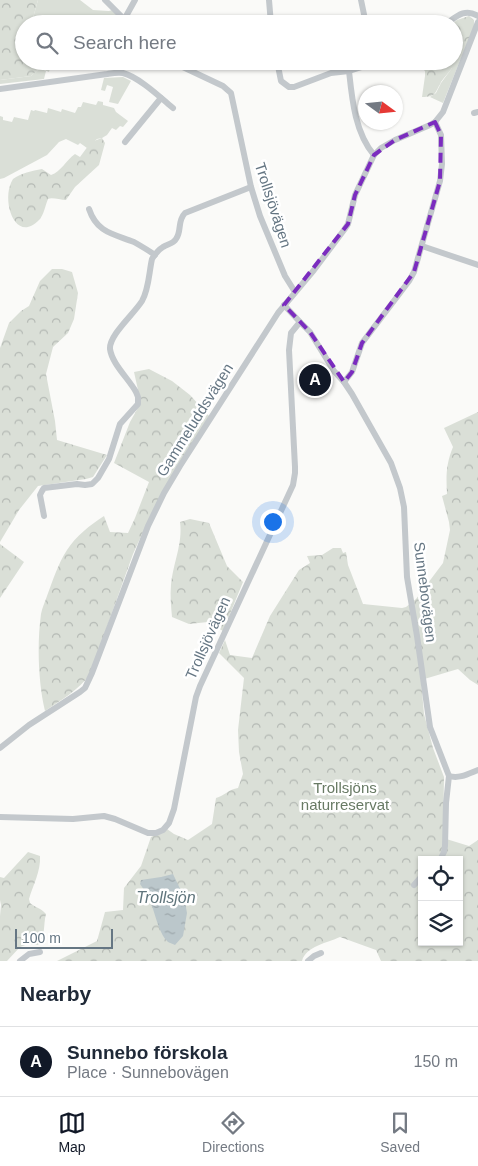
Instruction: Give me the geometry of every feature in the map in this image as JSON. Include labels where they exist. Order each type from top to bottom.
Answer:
[{"type":"street","points":[[104,0],[120,15]]},
{"type":"street","points":[[129,15],[135,0]]},
{"type":"street","points":[[269,0],[270,15]]},
{"type":"street","points":[[362,0],[364,15]]},
{"type":"street","points":[[459,15],[471,12],[478,16]]},
{"type":"street","points":[[463,61],[478,22]]},
{"type":"street","name":"Trollsjövägen","points":[[189,70],[223,86],[231,93],[251,188],[260,216],[285,276],[295,292]]},
{"type":"street","points":[[279,70],[281,81],[289,87],[331,73],[352,70]]},
{"type":"street","points":[[344,382],[352,372],[362,343],[410,281],[414,272],[440,181],[441,135],[435,122],[443,112],[459,70]]},
{"type":"street","points":[[349,71],[354,112],[368,147],[374,155]]},
{"type":"street","points":[[0,89],[120,73],[130,76],[146,86],[173,108]]},
{"type":"street","points":[[126,142],[161,98]]},
{"type":"street","name":"Gammeluddsvägen","points":[[0,748],[29,725],[80,692],[89,681],[157,506],[180,466],[284,305],[327,254],[348,224],[355,195],[374,155],[394,140],[435,122]]},
{"type":"street","points":[[44,516],[40,495],[44,488],[92,484],[98,478],[109,459],[120,424],[138,404],[136,392],[114,359],[110,350],[110,343],[144,298],[152,259],[155,254],[177,238],[182,216],[185,213],[251,188]]},
{"type":"street","points":[[89,209],[95,221],[108,236],[133,242],[155,254]]},
{"type":"street","points":[[422,246],[478,264]]},
{"type":"street","points":[[284,305],[300,322]]},
{"type":"street","name":"Trollsjövägen","points":[[0,817],[73,819],[104,816],[148,833],[156,833],[163,830],[169,823],[177,796],[200,686],[293,485],[295,467],[289,350],[292,332],[300,322]]},
{"type":"street","name":"Sunnebovägen","points":[[300,322],[310,332],[334,371],[344,382],[391,463],[400,488],[404,507],[407,577],[430,726],[448,776],[445,846],[442,856]]},
{"type":"street","points":[[448,776],[460,777],[478,770]]},
{"type":"street","points":[[414,885],[418,880]]},
{"type":"street","points":[[20,961],[29,954],[40,952]]},
{"type":"street","points":[[308,961],[321,953]]},
{"type":"highlighted area","points":[[435,122],[441,135],[440,181],[414,272],[362,343],[352,372],[344,382],[310,332],[284,305],[348,224],[355,195],[374,155],[395,140]]},
{"type":"green space","points":[[0,0],[38,0],[34,15],[15,15],[15,70],[38,70],[31,76],[0,80]]},
{"type":"green space","points":[[38,0],[80,0],[93,10],[112,10],[117,15],[34,15]]},
{"type":"green space","points":[[469,16],[474,20],[474,27],[463,54],[463,18]]},
{"type":"green space","points":[[38,70],[46,71],[44,79],[0,84],[0,80],[31,76]]},
{"type":"green space","points":[[450,70],[434,94],[422,97],[425,76],[425,71]]},
{"type":"green space","points":[[451,70],[456,70],[443,103],[430,97],[436,93]]},
{"type":"green space","points":[[123,77],[131,81],[118,104],[109,102],[113,87],[107,85],[105,91],[101,90],[104,78]]},
{"type":"green space","points":[[98,101],[103,102],[103,105],[114,108],[116,112],[128,121],[123,127],[120,126],[116,130],[112,128],[107,135],[97,139],[87,148],[80,143],[78,145],[66,139],[59,142],[47,155],[0,179],[0,116],[3,117],[3,120],[12,122],[14,117],[28,120],[31,110],[47,113],[48,108],[61,112],[62,109],[75,113],[83,102],[96,105]]},
{"type":"green space","points":[[102,138],[105,143],[99,165],[75,187],[66,200],[48,199],[39,220],[30,226],[23,227],[17,223],[12,216],[8,197],[13,179],[31,171],[42,169],[51,175],[61,169],[75,154],[80,157],[91,142]]},
{"type":"green space","points":[[52,269],[72,272],[78,293],[74,319],[68,333],[53,347],[46,374],[57,440],[107,455],[93,477],[38,486],[19,510],[0,542],[0,348],[9,323],[29,306],[40,281]]},
{"type":"green space","points":[[149,369],[172,381],[190,395],[210,417],[143,532],[133,554],[90,674],[75,690],[45,711],[40,675],[40,625],[42,610],[58,566],[75,540],[104,516],[110,532],[128,533],[149,482],[114,463],[130,422],[139,406],[140,399],[134,372]]},
{"type":"green space","name":"Trollsjöns naturreservat","points":[[478,412],[478,685],[458,669],[421,680],[424,714],[433,748],[444,777],[443,838],[469,846],[478,840],[478,961],[381,961],[376,950],[340,937],[312,948],[302,961],[57,961],[97,941],[105,912],[123,910],[124,888],[141,866],[151,837],[167,829],[188,840],[212,824],[216,798],[238,788],[243,774],[238,730],[244,678],[219,653],[225,640],[230,655],[252,658],[270,616],[299,570],[310,563],[307,556],[322,555],[333,548],[341,548],[343,553],[346,552],[348,565],[363,604],[402,608],[416,599],[443,563],[450,530],[442,496],[447,494],[447,470],[453,447],[444,428]]},
{"type":"green space","points":[[190,519],[209,523],[227,566],[243,582],[223,631],[208,622],[189,624],[172,617],[171,585],[179,546],[180,522]]},
{"type":"green space","points":[[0,544],[24,562],[0,598]]},
{"type":"green space","points":[[28,852],[40,856],[38,873],[29,899],[30,903],[46,914],[41,942],[38,945],[28,944],[20,947],[7,961],[0,961],[0,877],[4,878]]},
{"type":"water","name":"Trollsjön","points":[[173,874],[184,897],[187,913],[183,936],[175,945],[168,942],[163,935],[146,893],[140,884],[141,880]]},
{"type":"place","name":"Sunnebo förskola","points":[[315,380]]}]
